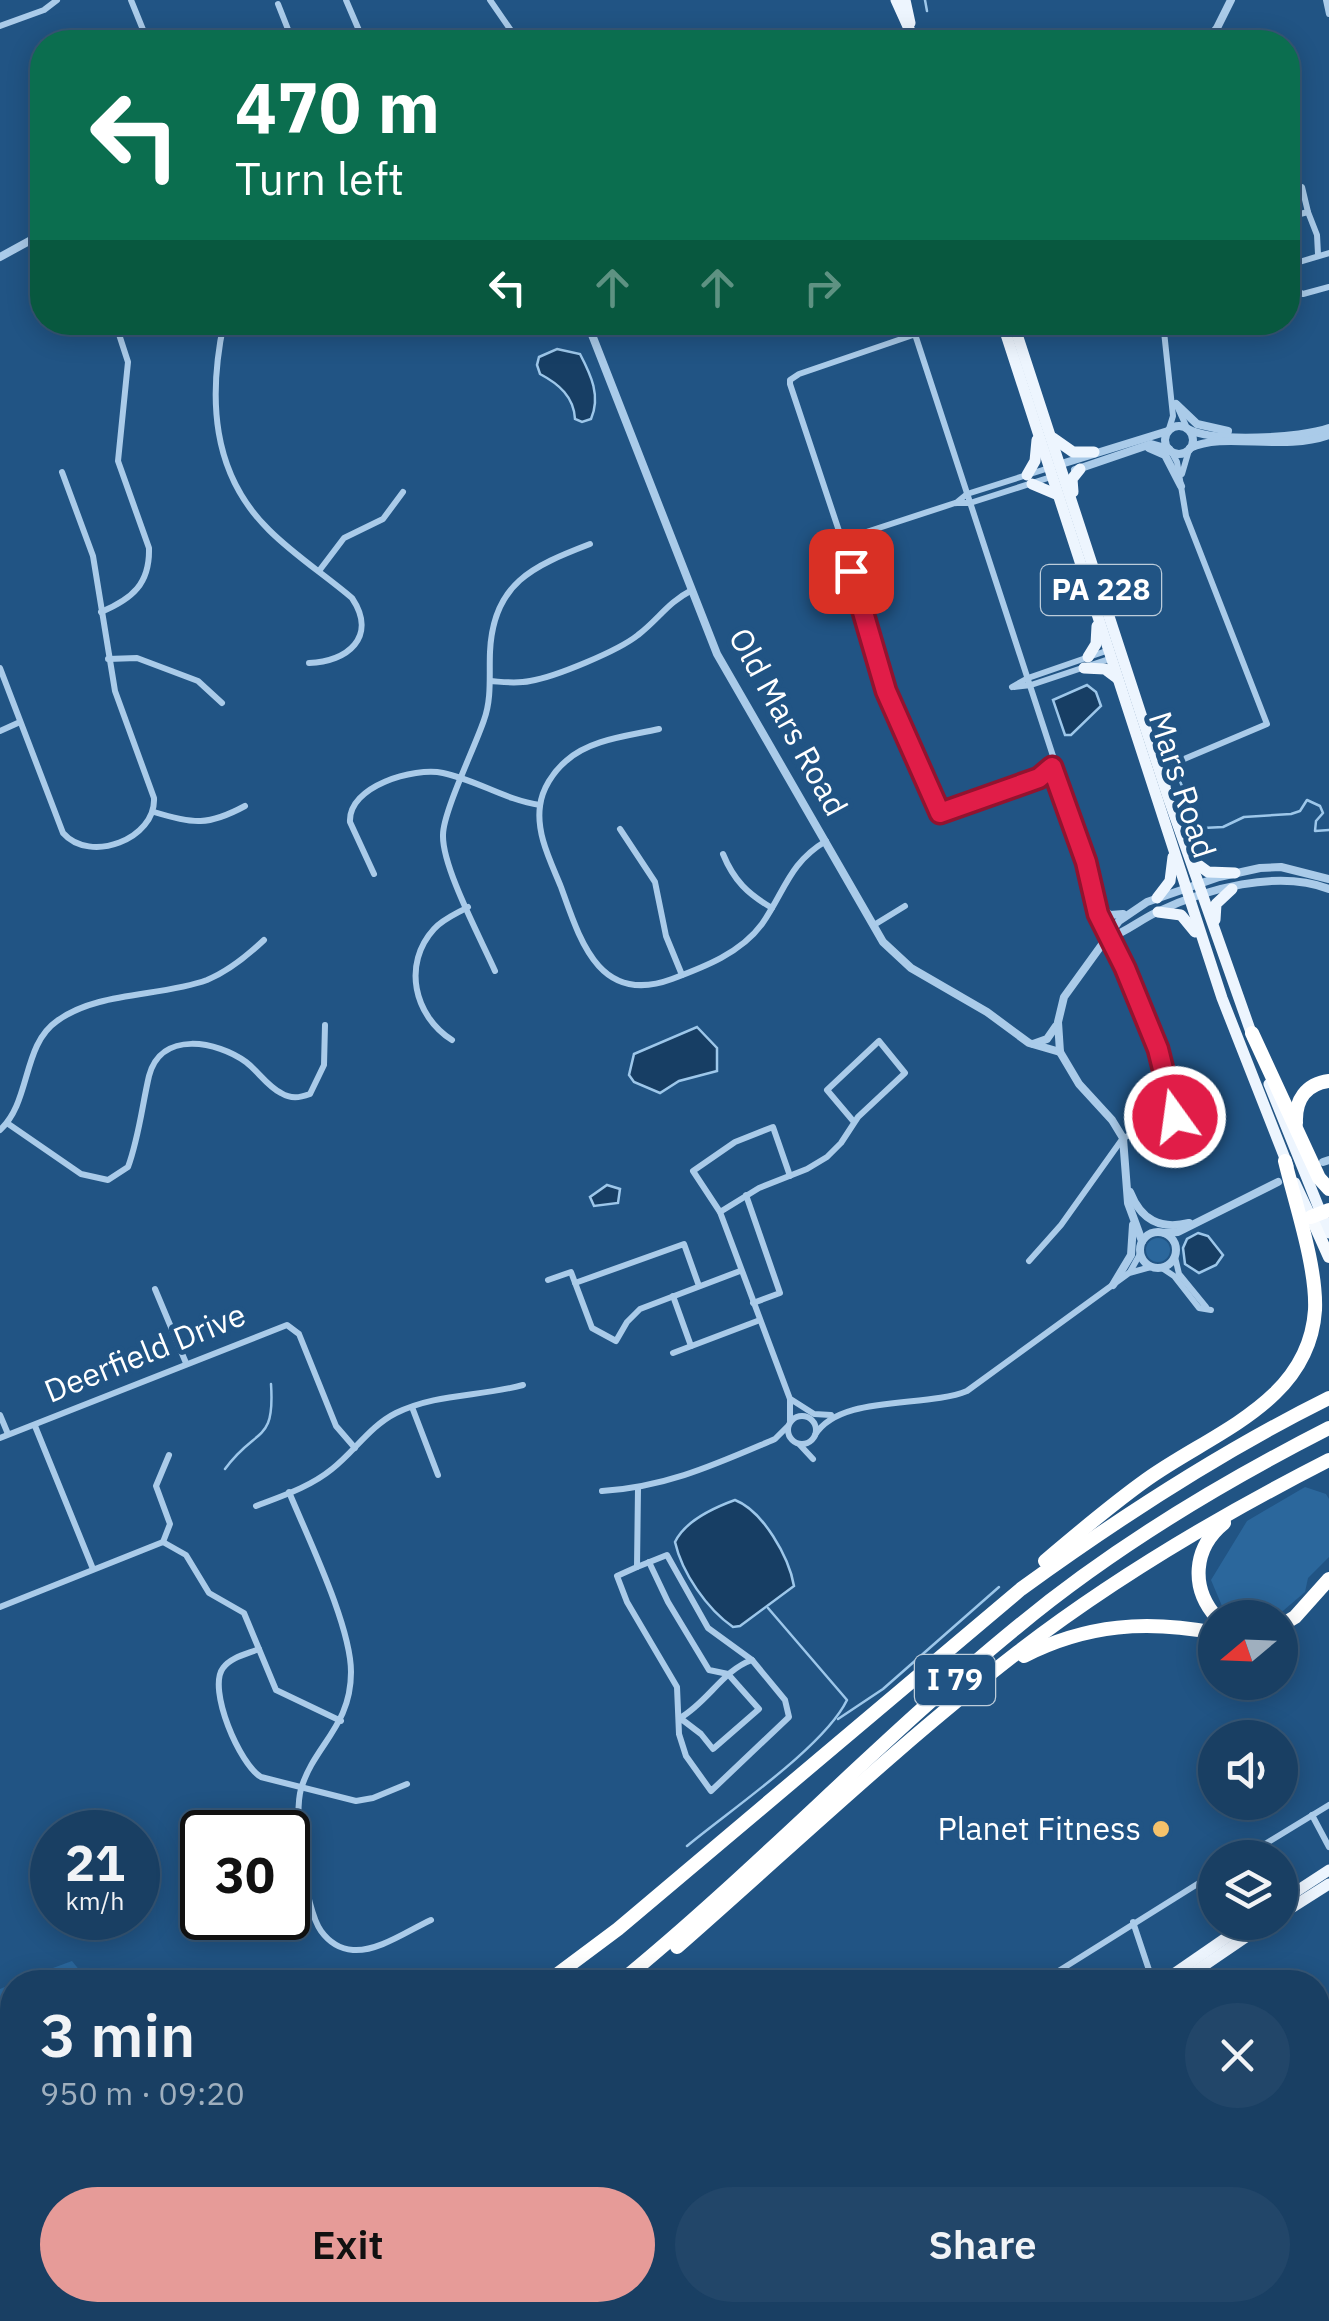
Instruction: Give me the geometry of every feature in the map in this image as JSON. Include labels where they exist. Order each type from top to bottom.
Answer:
[{"type":"highway","points":[[1252,1033],[1319,1178],[1329,1188]]},
{"type":"highway","points":[[1296,1128],[1298,1106],[1306,1090],[1329,1080]]},
{"type":"highway","points":[[899,1691],[1066,1543],[1148,1479],[1246,1418],[1291,1377],[1310,1340],[1315,1304],[1285,1160]]},
{"type":"highway","name":"Mars Road","points":[[1320,1214],[1329,1257]]},
{"type":"highway","name":"I 79","points":[[563,1970],[618,1929],[1021,1588],[1090,1538],[1204,1466],[1329,1398]]},
{"type":"highway","name":"I 79","points":[[633,1970],[1020,1624],[1094,1568],[1196,1501],[1329,1428]]},
{"type":"highway","points":[[648,1970],[1020,1650],[1143,1566],[1329,1460]]},
{"type":"highway","points":[[1205,1600],[1198,1581],[1204,1544],[1236,1514],[1285,1482]]},
{"type":"highway","points":[[1298,1612],[1329,1579]]},
{"type":"highway","points":[[1298,1625],[1329,1592]]},
{"type":"highway","points":[[965,1695],[1021,1658],[1080,1633],[1137,1624],[1198,1632]]},
{"type":"main road","points":[[896,0],[911,30]]},
{"type":"main road","points":[[906,0],[910,27]]},
{"type":"main road","name":"Mars Road","points":[[1007,335],[1090,559],[1115,652],[1190,857],[1206,948],[1285,1160],[1320,1214]]},
{"type":"main road","name":"Mars Road","points":[[1016,335],[1043,434]]},
{"type":"main road","points":[[1058,495],[1029,479],[1043,434],[1068,450],[1094,452]]},
{"type":"main road","points":[[1080,469],[1073,476],[1072,488],[1090,559]]},
{"type":"main road","name":"Mars Road","points":[[1056,471],[1058,495],[1097,617],[1115,652],[1119,680],[1172,848],[1216,934],[1329,1232]]},
{"type":"main road","points":[[1097,617],[1096,644],[1086,662],[1119,680]]},
{"type":"main road","points":[[1157,898],[1172,875],[1172,848]]},
{"type":"main road","points":[[1190,857],[1203,870],[1235,873]]},
{"type":"main road","points":[[1216,934],[1216,904],[1232,889]]},
{"type":"main road","points":[[1158,912],[1186,918],[1206,948]]},
{"type":"main road","points":[[1298,1890],[1329,1870]]},
{"type":"main road","points":[[1298,1904],[1327,1886]]},
{"type":"main road","points":[[1179,1970],[1223,1940]]},
{"type":"main road","points":[[1198,1970],[1242,1940]]},
{"type":"street","points":[[0,26],[44,10],[58,0]]},
{"type":"street","points":[[131,0],[143,30]]},
{"type":"street","points":[[346,0],[359,30]]},
{"type":"street","points":[[490,0],[511,30]]},
{"type":"street","points":[[1215,30],[1231,0]]},
{"type":"street","points":[[1326,0],[1329,14]]},
{"type":"street","points":[[278,4],[288,30]]},
{"type":"street","points":[[1300,186],[1316,235],[1318,255]]},
{"type":"street","points":[[1300,214],[1308,212]]},
{"type":"street","points":[[0,257],[30,241]]},
{"type":"street","points":[[1300,262],[1329,253]]},
{"type":"street","points":[[1300,291],[1304,294],[1329,286]]},
{"type":"street","points":[[101,612],[132,596],[144,580],[149,563],[149,548],[118,461],[128,362],[119,335]]},
{"type":"street","points":[[221,335],[214,406],[224,458],[238,489],[279,540],[352,598],[360,614],[361,630],[354,646],[330,662],[309,663]]},
{"type":"street","name":"Old Mars Road","points":[[592,335],[724,668],[874,926],[898,959],[987,1012],[1029,1044],[1060,1052]]},
{"type":"street","points":[[1029,1261],[1062,1224],[1123,1138],[1175,1117],[1158,1049],[1094,903],[1086,862],[1052,767],[1053,755],[1030,681],[913,335],[799,374],[790,380],[886,691],[940,813],[1039,778],[1052,767]]},
{"type":"street","points":[[1165,335],[1173,416],[1165,442],[1178,462],[1186,516],[1268,724],[1172,766],[1168,797]]},
{"type":"street","points":[[1170,376],[1176,404],[1193,439],[1184,459],[1181,486]]},
{"type":"street","points":[[1176,404],[1192,421],[1214,430],[1292,436]]},
{"type":"street","points":[[955,503],[967,494],[1056,471],[1094,452],[1159,436],[1178,426],[1201,435],[1301,443],[1329,432]]},
{"type":"street","points":[[1056,471],[1080,469],[1154,444],[1179,454],[1206,442],[1329,432]]},
{"type":"street","points":[[1140,448],[1164,453],[1181,486]]},
{"type":"street","points":[[0,668],[63,833],[86,848],[102,847],[138,832],[154,812],[151,788],[115,691],[92,556],[62,472]]},
{"type":"street","points":[[962,478],[983,489]]},
{"type":"street","points":[[842,540],[955,503],[992,496],[1029,479]]},
{"type":"street","points":[[320,571],[344,538],[384,519],[403,492]]},
{"type":"street","points":[[977,524],[980,510],[992,496]]},
{"type":"street","points":[[495,971],[448,859],[443,835],[487,712],[491,634],[506,596],[530,570],[590,544]]},
{"type":"street","points":[[490,681],[538,679],[606,653],[635,638],[666,605],[692,590]]},
{"type":"street","points":[[1030,681],[1040,673],[1115,652]]},
{"type":"street","points":[[108,659],[137,658],[198,680],[222,704]]},
{"type":"street","points":[[1022,660],[1040,673]]},
{"type":"street","points":[[1030,681],[1050,679],[1086,662]]},
{"type":"street","points":[[1037,703],[1040,690],[1050,679]]},
{"type":"street","points":[[0,732],[20,722]]},
{"type":"street","points":[[659,729],[597,744],[574,754],[552,776],[540,805],[548,854],[589,958],[607,974],[630,984],[656,984],[732,952],[760,927],[794,866],[826,841]]},
{"type":"street","points":[[374,874],[350,822],[350,813],[358,798],[388,781],[429,772],[462,779],[512,800],[540,805]]},
{"type":"street","points":[[154,812],[186,822],[208,822],[245,806]]},
{"type":"street","points":[[620,829],[655,882],[666,936],[682,975]]},
{"type":"street","points":[[724,854],[748,894],[772,908]]},
{"type":"street","points":[[1109,938],[1235,873],[1281,867],[1329,879]]},
{"type":"street","points":[[1129,1273],[1140,1254],[1142,1241],[1128,1188],[1123,1138],[1079,1084],[1060,1052],[1058,1022],[1064,998],[1114,926],[1127,913],[1157,898],[1287,879],[1329,889]]},
{"type":"street","points":[[1094,903],[1110,915],[1127,913]]},
{"type":"street","points":[[874,926],[905,906]]},
{"type":"street","points":[[452,1040],[438,1032],[419,1002],[416,966],[432,932],[468,907]]},
{"type":"street","points":[[0,1130],[7,1123],[36,1050],[56,1020],[116,999],[204,980],[228,969],[264,940]]},
{"type":"street","points":[[1029,1044],[1047,1039],[1058,1022]]},
{"type":"street","points":[[7,1123],[82,1174],[108,1180],[128,1166],[151,1070],[164,1052],[190,1043],[228,1051],[246,1062],[276,1091],[300,1098],[310,1094],[324,1065],[325,1024]]},
{"type":"street","points":[[720,1212],[746,1195],[828,1156],[841,1143],[854,1122],[905,1073],[879,1041],[827,1090],[854,1122]]},
{"type":"street","points":[[790,1176],[773,1127],[734,1142],[693,1170],[720,1212],[790,1399],[788,1436],[813,1459],[815,1426],[810,1418]]},
{"type":"street","points":[[1142,1241],[1160,1233],[1178,1232],[1278,1182]]},
{"type":"street","points":[[1128,1188],[1140,1211],[1151,1221],[1169,1226],[1198,1220]]},
{"type":"street","points":[[1128,1188],[1143,1226],[1176,1246]]},
{"type":"street","points":[[1113,1284],[1133,1248],[1128,1188]]},
{"type":"street","points":[[746,1195],[780,1293],[753,1303]]},
{"type":"street","points":[[602,1491],[638,1489],[672,1481],[775,1439],[798,1416],[836,1416],[883,1403],[936,1400],[967,1391],[1129,1273],[1162,1268],[1174,1276],[1199,1308],[1211,1310],[1179,1274],[1175,1257],[1176,1246],[1198,1220]]},
{"type":"street","points":[[575,1284],[684,1244],[699,1286]]},
{"type":"street","points":[[1140,1254],[1151,1267]]},
{"type":"street","points":[[1162,1268],[1175,1257]]},
{"type":"street","points":[[548,1280],[571,1272],[592,1328],[616,1342],[637,1312],[740,1271]]},
{"type":"street","points":[[155,1289],[186,1363]]},
{"type":"street","points":[[673,1296],[691,1346]]},
{"type":"street","points":[[672,1353],[760,1320]]},
{"type":"street","name":"Deerfield Drive","points":[[4,1436],[280,1325],[292,1326],[299,1334],[336,1426],[355,1448]]},
{"type":"street","points":[[256,1506],[317,1480],[376,1426],[412,1407],[444,1396],[523,1385]]},
{"type":"street","points":[[790,1399],[814,1414],[836,1416]]},
{"type":"street","points":[[412,1407],[438,1475]]},
{"type":"street","points":[[0,1415],[4,1436]]},
{"type":"street","points":[[775,1439],[797,1443],[814,1437],[821,1426],[836,1416]]},
{"type":"street","points":[[35,1426],[93,1569]]},
{"type":"street","points":[[0,1607],[163,1542],[170,1524],[156,1486],[170,1456]]},
{"type":"street","points":[[637,1568],[638,1489]]},
{"type":"street","points":[[289,1492],[348,1644],[351,1674],[342,1721],[301,1788],[301,1852],[315,1919],[340,1947],[360,1950],[431,1920]]},
{"type":"street","points":[[163,1542],[186,1555],[208,1593],[244,1613],[276,1690],[342,1721]]},
{"type":"street","points":[[667,1555],[708,1628],[752,1660],[786,1700],[789,1717],[711,1791],[686,1756],[678,1734],[677,1687],[634,1615],[617,1576],[637,1568],[667,1555]]},
{"type":"street","points":[[649,1562],[709,1670],[728,1674],[758,1710],[714,1749],[680,1718]]},
{"type":"street","points":[[259,1650],[232,1659],[217,1681],[219,1697],[248,1768],[261,1777],[356,1801],[407,1784]]},
{"type":"street","points":[[680,1718],[711,1695],[737,1665],[752,1660]]},
{"type":"street","points":[[1272,1840],[1329,1805]]},
{"type":"street","points":[[1312,1816],[1329,1847]]},
{"type":"street","points":[[1059,1970],[1198,1883]]},
{"type":"street","points":[[1133,1922],[1150,1970]]},
{"type":"shaded area","points":[[557,349],[580,354],[584,362],[595,394],[591,419],[575,419],[564,392],[540,374],[539,357]]},
{"type":"shaded area","points":[[1087,685],[1096,692],[1101,706],[1071,735],[1065,735],[1053,700]]},
{"type":"shaded area","points":[[697,1027],[717,1048],[717,1071],[679,1081],[660,1093],[634,1082],[629,1075],[634,1054]]},
{"type":"shaded area","points":[[607,1185],[620,1189],[618,1203],[594,1206],[590,1197]]},
{"type":"shaded area","points":[[1198,1233],[1208,1236],[1223,1255],[1216,1265],[1199,1273],[1185,1264],[1183,1248],[1187,1239]]},
{"type":"shaded area","points":[[1158,1238],[1167,1241],[1167,1259],[1158,1262],[1149,1259],[1146,1250],[1149,1241]]},
{"type":"shaded area","points":[[1305,1487],[1326,1494],[1329,1557],[1308,1578],[1305,1592],[1296,1600],[1219,1600],[1211,1580],[1247,1521]]},
{"type":"shaded area","points":[[735,1500],[765,1524],[787,1562],[794,1586],[740,1626],[733,1627],[697,1589],[675,1542],[693,1522]]},
{"type":"shaded area","points":[[72,1961],[79,1970],[48,1970]]},
{"type":"waterway","points":[[925,0],[927,11]]},
{"type":"waterway","points":[[1177,774],[1197,823],[1203,828],[1223,827],[1244,817],[1291,814],[1300,811],[1307,800],[1320,806],[1323,813],[1316,821],[1315,831],[1329,830]]},
{"type":"waterway","points":[[225,1469],[266,1426],[271,1384]]},
{"type":"waterway","points":[[838,1719],[883,1689],[999,1587]]},
{"type":"waterway","points":[[687,1846],[798,1757],[847,1700],[768,1608]]},
{"type":"place","name":"Planet Fitness","points":[[1161,1829]]},
{"type":"route","points":[[851,571],[886,691],[940,813],[1039,778],[1052,767],[1092,880],[1098,914],[1158,1049],[1175,1117]]}]
